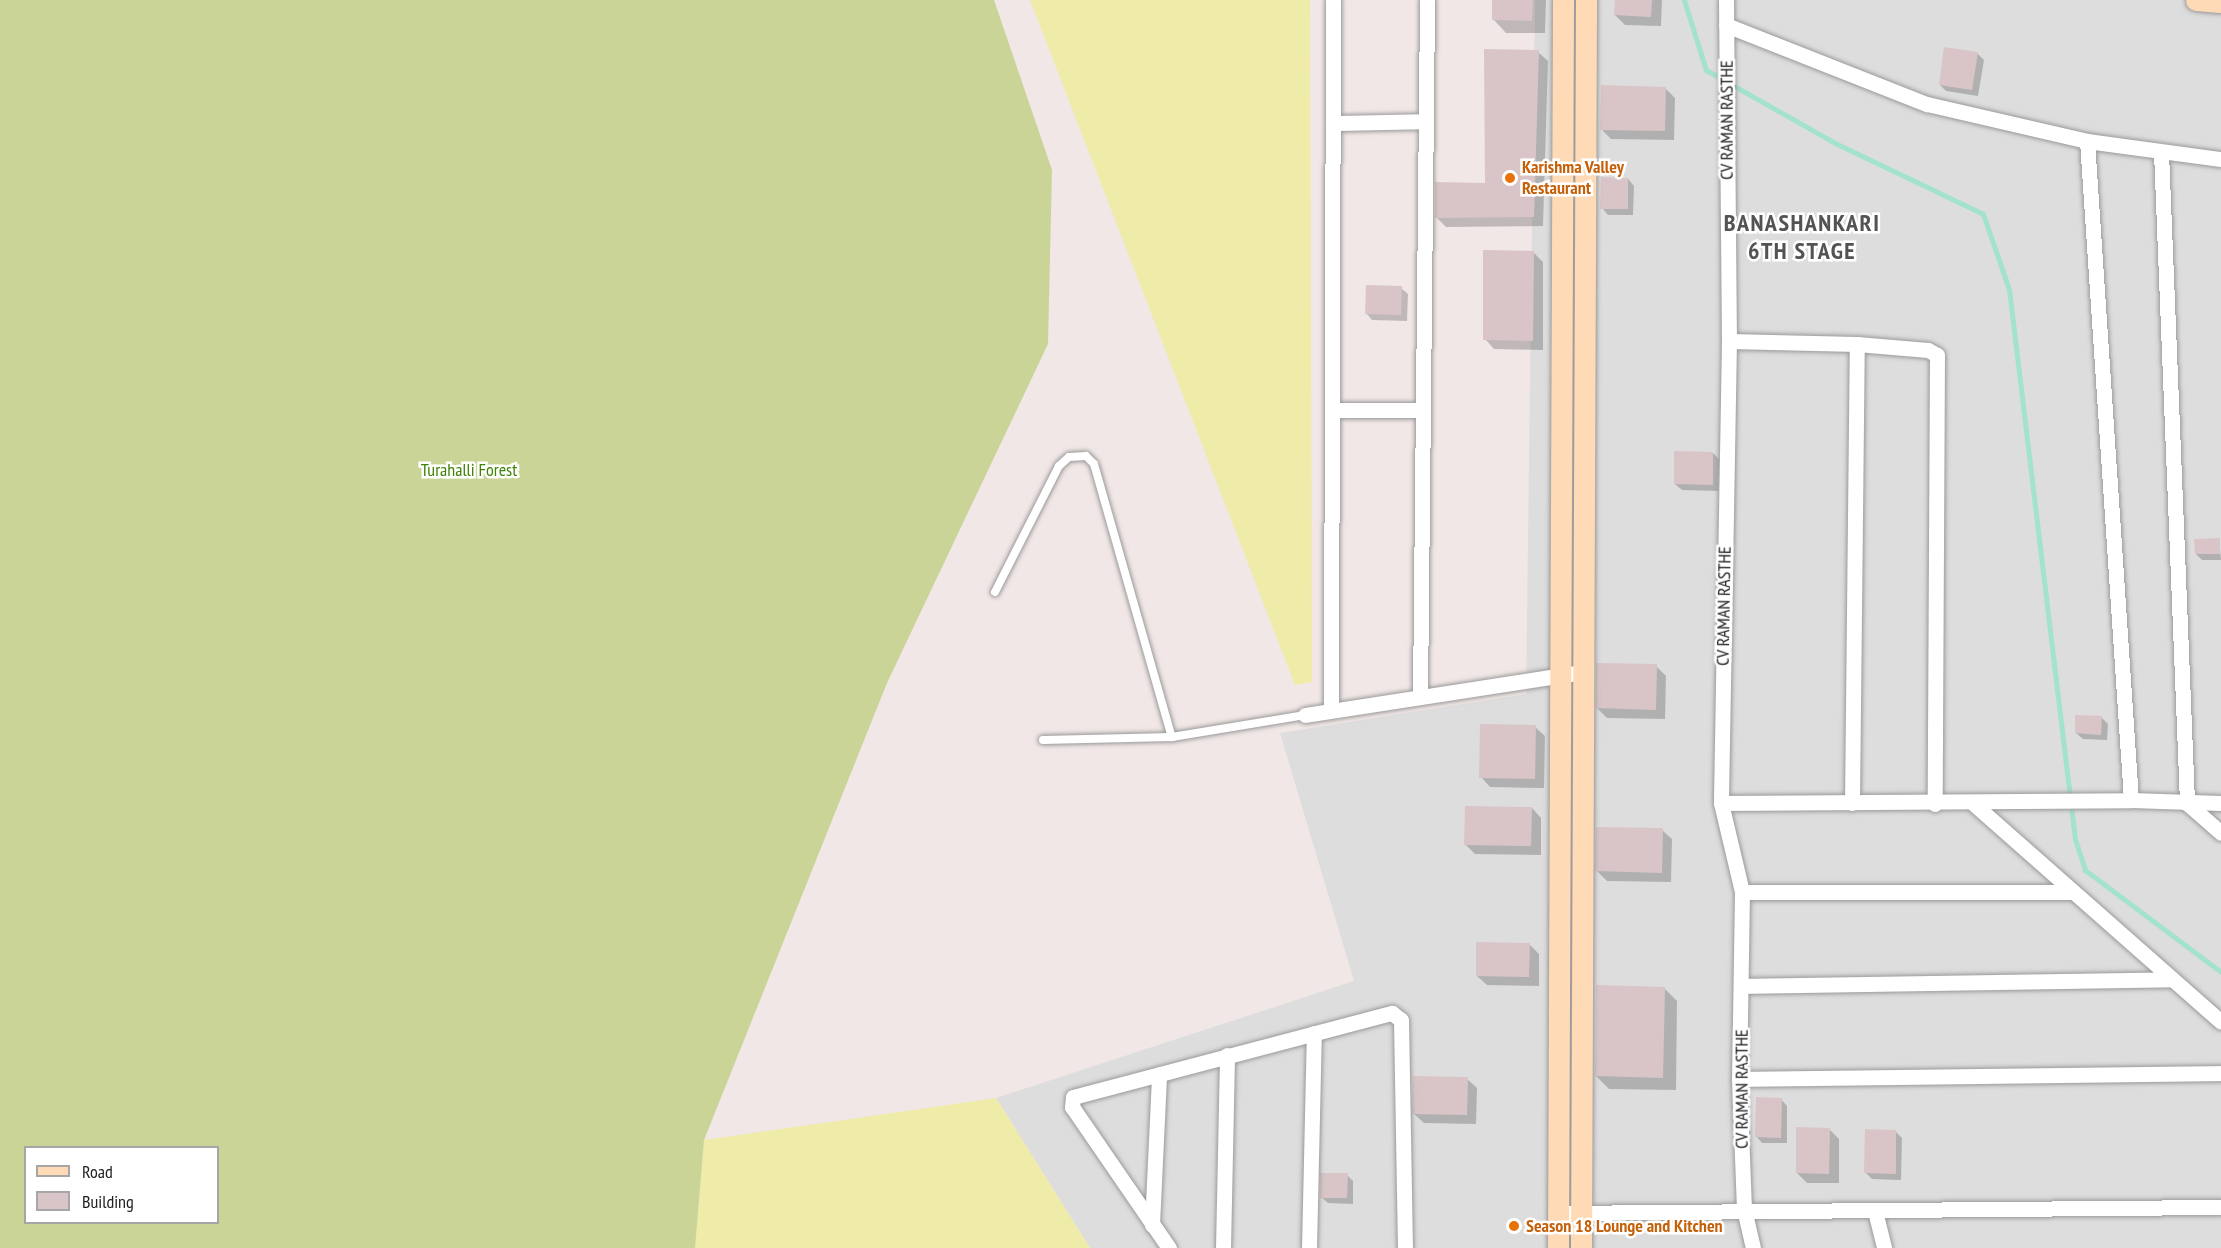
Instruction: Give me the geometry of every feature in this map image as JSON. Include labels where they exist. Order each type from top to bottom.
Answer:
[{"type":"main road","points":[[1558,1248],[1563,0]]},
{"type":"main road","points":[[1581,1248],[1579,1213],[1586,0]]},
{"type":"main road","points":[[2196,0],[2221,2]]},
{"type":"street","points":[[1331,710],[1333,0]]},
{"type":"street","points":[[1420,696],[1427,0]]},
{"type":"street","name":"CV RAMAN RASTHE","points":[[1726,0],[1729,341],[1721,803],[1742,892],[1743,986],[1739,1079],[1744,1209],[1753,1248]]},
{"type":"street","points":[[1726,25],[1927,104],[2087,141],[2221,159]]},
{"type":"street","points":[[1333,123],[1426,121]]},
{"type":"street","points":[[2087,141],[2131,800]]},
{"type":"street","points":[[2161,152],[2187,803],[2221,832]]},
{"type":"street","points":[[1729,341],[1857,344],[1928,350],[1939,359],[1935,804]]},
{"type":"street","points":[[1852,803],[1857,344]]},
{"type":"street","points":[[1332,410],[1423,410]]},
{"type":"street","points":[[1305,714],[1582,672]]},
{"type":"street","points":[[1721,803],[1974,804],[2131,800],[2221,803]]},
{"type":"street","points":[[1974,804],[2169,979],[2221,1022]]},
{"type":"street","points":[[1742,892],[2071,892]]},
{"type":"street","points":[[1743,986],[2169,979]]},
{"type":"street","points":[[1168,1248],[1071,1103],[1075,1096],[1392,1013],[1401,1017],[1405,1248]]},
{"type":"street","points":[[1309,1248],[1314,1033]]},
{"type":"street","points":[[1223,1248],[1227,1055]]},
{"type":"street","points":[[1739,1079],[2221,1073]]},
{"type":"street","points":[[1152,1225],[1159,1074]]},
{"type":"street","points":[[1557,1212],[1744,1209],[1875,1211],[2221,1208]]},
{"type":"street","points":[[1875,1211],[1884,1248]]},
{"type":"lane","points":[[995,592],[1059,466],[1069,457],[1086,456],[1094,464],[1172,736]]},
{"type":"lane","points":[[1042,740],[1172,736],[1305,714]]},
{"type":"shaded area","points":[[1030,0],[1310,0],[1312,682],[1295,685]]},
{"type":"shaded area","points":[[1535,0],[2221,0],[2221,1248],[1090,1248],[996,1098],[1354,981],[1280,733],[1526,694]]},
{"type":"shaded area","points":[[996,1098],[1090,1248],[695,1248],[704,1140]]},
{"type":"green space","name":"Turahalli Forest","points":[[0,0],[994,0],[1052,170],[1048,344],[887,683],[704,1140],[695,1248],[0,1248]]},
{"type":"building","points":[[1492,0],[1533,0],[1532,21],[1492,20]]},
{"type":"building","points":[[1615,0],[1652,0],[1651,17],[1614,15]]},
{"type":"building","points":[[1944,47],[1978,52],[1972,90],[1939,85]]},
{"type":"building","points":[[1484,49],[1539,50],[1534,217],[1435,218],[1435,182],[1485,183]]},
{"type":"building","points":[[1601,85],[1666,87],[1665,131],[1600,130]]},
{"type":"building","points":[[1601,177],[1628,178],[1628,209],[1600,209]]},
{"type":"building","points":[[1483,250],[1534,251],[1533,341],[1483,340]]},
{"type":"building","points":[[1366,285],[1402,286],[1401,315],[1365,314]]},
{"type":"building","points":[[1674,451],[1713,452],[1713,485],[1674,484]]},
{"type":"building","points":[[2220,538],[2220,554],[2195,554],[2194,539]]},
{"type":"building","points":[[1596,663],[1657,664],[1656,710],[1596,708]]},
{"type":"building","points":[[2075,715],[2102,716],[2101,735],[2075,733]]},
{"type":"building","points":[[1480,724],[1536,725],[1535,779],[1479,778]]},
{"type":"building","points":[[1465,806],[1532,807],[1531,846],[1464,845]]},
{"type":"building","points":[[1596,827],[1663,828],[1662,873],[1595,871]]},
{"type":"building","points":[[1476,942],[1530,943],[1529,977],[1476,976]]},
{"type":"building","points":[[1596,985],[1665,987],[1663,1078],[1595,1076]]},
{"type":"building","points":[[1413,1076],[1468,1077],[1467,1115],[1412,1114]]},
{"type":"building","points":[[1756,1097],[1782,1098],[1781,1138],[1755,1137]]},
{"type":"building","points":[[1796,1127],[1830,1128],[1829,1174],[1796,1173]]},
{"type":"building","points":[[1865,1129],[1896,1130],[1896,1174],[1864,1173]]},
{"type":"building","points":[[1320,1173],[1348,1173],[1347,1198],[1320,1198]]},
{"type":"waterway","points":[[1684,0],[1706,70],[1835,143],[1983,214],[2009,289],[2075,839],[2085,870],[2221,972]]},
{"type":"place","name":"Karishma Valley Restaurant","points":[[1510,178]]},
{"type":"place","name":"Season 18 Lounge and Kitchen","points":[[1514,1226]]},
{"type":"district","name":"BANASHANKARI 6TH STAGE","points":[[1802,237]]}]
